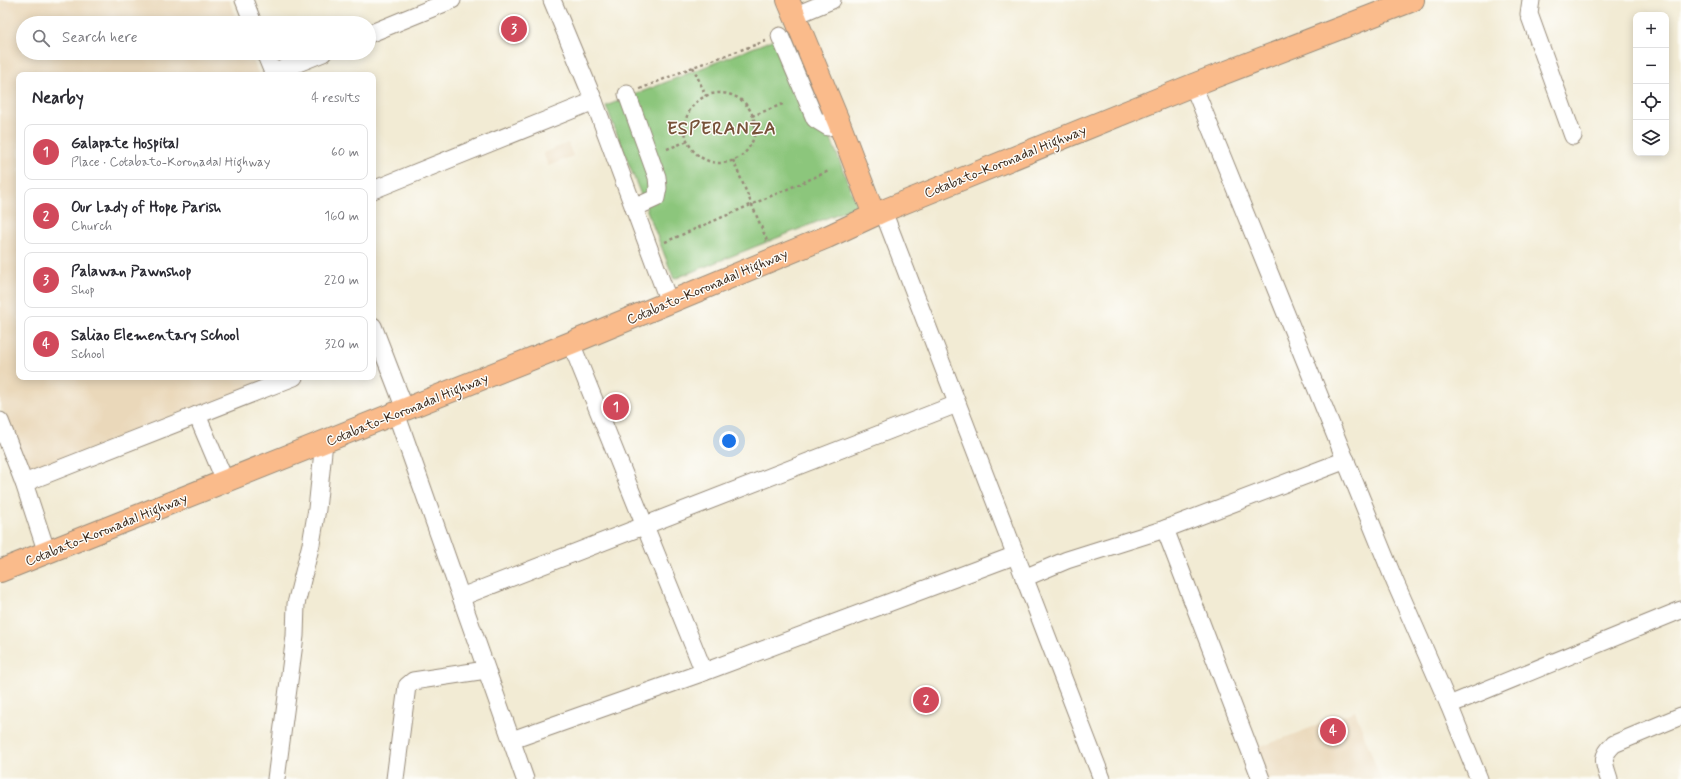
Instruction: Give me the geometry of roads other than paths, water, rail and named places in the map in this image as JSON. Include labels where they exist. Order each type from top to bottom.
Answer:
[{"type":"main road","name":"Cotabato-Koronadal Highway","points":[[0,571],[571,343],[827,236],[878,213],[1193,85],[1413,0]]},
{"type":"main road","points":[[791,8],[878,213]]},
{"type":"street","points":[[244,0],[250,16]]},
{"type":"street","points":[[376,31],[452,0]]},
{"type":"street","points":[[552,0],[594,101],[669,302]]},
{"type":"street","points":[[791,8],[832,0]]},
{"type":"street","points":[[1531,0],[1529,14],[1573,136]]},
{"type":"street","points":[[780,36],[815,119],[828,127],[839,123]]},
{"type":"street","points":[[268,60],[273,72]]},
{"type":"street","points":[[279,72],[307,60]]},
{"type":"street","points":[[1193,85],[1395,582],[1449,705],[1479,779]]},
{"type":"street","points":[[627,94],[657,177],[658,188],[656,198],[634,208]]},
{"type":"street","points":[[376,189],[594,101]]},
{"type":"street","points":[[878,213],[957,404],[1102,779]]},
{"type":"street","points":[[571,343],[704,672]]},
{"type":"street","points":[[376,344],[401,411],[461,597],[525,779]]},
{"type":"street","points":[[24,483],[286,380]]},
{"type":"street","points":[[461,597],[957,404]]},
{"type":"street","points":[[197,415],[225,481]]},
{"type":"street","points":[[0,421],[24,483],[47,553]]},
{"type":"street","points":[[276,779],[295,636],[296,604],[311,544],[317,509],[324,442]]},
{"type":"street","points":[[1024,578],[1067,560],[1165,529],[1346,460]]},
{"type":"street","points":[[1165,529],[1261,779]]},
{"type":"street","points":[[512,740],[704,672],[1016,555]]},
{"type":"street","points":[[1449,705],[1681,610]]},
{"type":"street","points":[[395,779],[407,686],[413,682],[486,670]]},
{"type":"street","points":[[1609,779],[1604,764],[1604,756],[1607,750],[1614,744],[1681,716]]},
{"type":"place","name":"Palawan Pawnshop","points":[[514,29]]},
{"type":"place","name":"Galapate Hospital","points":[[616,407]]},
{"type":"place","name":"Our Lady of Hope Parish","points":[[926,700]]},
{"type":"place","name":"Saliao Elementary School","points":[[1333,731]]},
{"type":"district","name":"ESPERANZA","points":[[722,128]]}]
